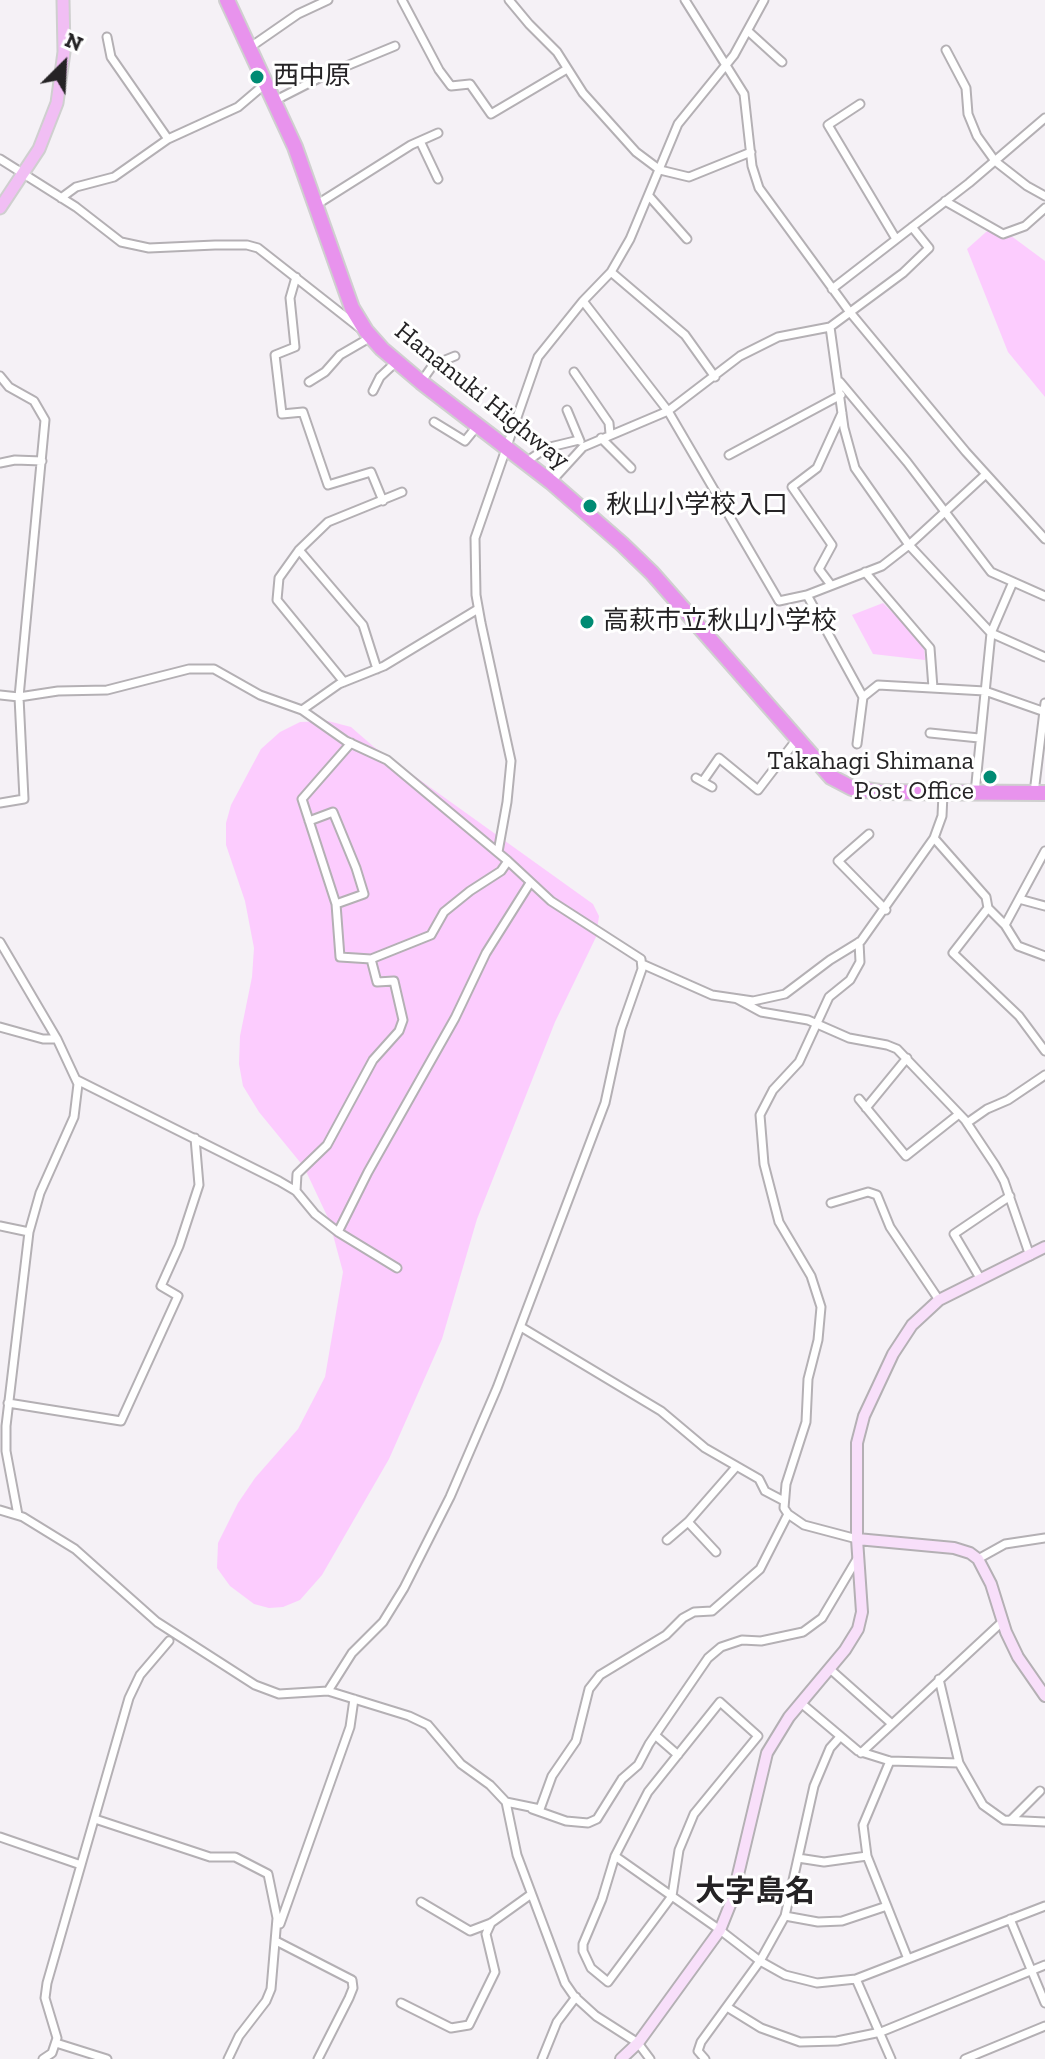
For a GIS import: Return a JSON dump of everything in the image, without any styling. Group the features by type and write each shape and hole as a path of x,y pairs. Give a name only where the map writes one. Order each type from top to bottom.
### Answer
{"highway":[{"name":"Hananuki Highway","path":"227,0 295,147 344,289 368,334 396,362 551,482 652,573 831,777 842,784 880,792 1040,793"}],"main road":[{"path":"0,208 23,176 50,125 61,86 63,0"}],"street":[{"path":"249,48 298,14 328,0"},
{"path":"402,0 439,70 451,86 470,84 491,114 567,69"},
{"path":"509,0 557,52 583,93 636,152 660,170 689,177 751,152"},
{"path":"685,0 744,94 752,166 759,188 849,311 1045,539"},
{"path":"498,852 511,761 478,609 475,538 538,357 611,272 630,239 678,124 726,66 764,0"},
{"path":"748,31 782,62"},
{"path":"107,37 111,57 168,139"},
{"path":"274,101 327,74 395,46"},
{"path":"946,50 966,88 968,114 977,136 995,161 1045,196"},
{"path":"61,198 76,187 114,177 168,139 238,107 265,84"},
{"path":"860,104 828,125 896,239"},
{"path":"832,289 1045,118"},
{"path":"315,206 438,133"},
{"path":"420,141 438,179"},
{"path":"0,159 61,198 115,240 131,246 247,245 266,254 368,334 309,382"},
{"path":"649,196 687,239"},
{"path":"945,201 1003,234 1025,226 1045,208"},
{"path":"526,462 546,448 601,438 668,411 740,356 778,337 830,327 903,273 929,248 912,227"},
{"path":"611,272 685,335 715,377"},
{"path":"296,277 290,298 295,347 275,355 282,414 303,412 328,485 371,472 383,501"},
{"path":"583,301 668,411 779,601 807,595 882,566 986,474"},
{"path":"830,327 842,411 855,468 909,545 991,633 1045,657"},
{"path":"421,382 433,365 455,356"},
{"path":"373,391 380,377 396,362"},
{"path":"574,372 609,423 610,434"},
{"path":"0,376 9,387 34,401 45,420 19,697 24,799 0,803"},
{"path":"839,381 907,462 991,572 1045,596"},
{"path":"729,455 841,395"},
{"path":"567,410 581,443"},
{"path":"831,585 819,569 832,545 792,487 817,468 842,411"},
{"path":"434,422 465,441 478,425"},
{"path":"601,438 631,468"},
{"path":"551,482 581,443"},
{"path":"0,463 42,461"},
{"path":"344,682 277,600 279,578 299,550 328,522 402,492"},
{"path":"299,550 363,625 377,669"},
{"path":"865,572 930,648 933,688"},
{"path":"975,793 991,633 1013,582"},
{"path":"807,595 863,697 857,744"},
{"path":"302,710 344,682 377,669 478,609"},
{"path":"0,695 19,697 58,691 107,690 189,669 208,668 260,695 302,710 351,743 398,769 498,852 530,883 559,906 636,953 642,964 696,989 737,999 764,1000 785,994 859,942 886,910 934,838 942,816 943,794"},
{"path":"863,697 878,685 985,691 1044,708 1040,793"},
{"path":"930,733 979,738"},
{"path":"712,787 700,780 719,758 758,790 797,739"},
{"path":"351,743 302,799 336,904 340,957 371,959 431,935 444,912 501,871 508,861"},
{"path":"309,821 333,812 356,868 364,894 336,904"},
{"path":"869,834 838,861 886,910"},
{"path":"934,838 986,897 988,908 1005,925 1018,946 1045,956"},
{"path":"1005,925 1044,856"},
{"path":"338,1232 368,1172 455,1018 486,953 530,883"},
{"path":"1019,899 1045,906"},
{"path":"988,908 953,953 1019,1016 1045,1051"},
{"path":"0,942 57,1039 77,1080 78,1094 74,1117 40,1193 29,1232 8,1403 6,1451 18,1515"},
{"path":"532,1809 540,1809 552,1776 576,1741 589,1689 600,1675 666,1635 683,1618 694,1612 712,1611 760,1569 788,1514 784,1501 786,1484 806,1422 808,1379 818,1340 821,1307 811,1276 779,1222 764,1164 760,1115 773,1090 799,1062 829,997 850,980 860,962 859,942"},
{"path":"296,1191 297,1174 327,1145 373,1060 399,1031 403,1020 394,981 377,982 371,959"},
{"path":"328,1691 352,1653 383,1622 404,1588 450,1497 521,1327 605,1103 621,1029 642,964"},
{"path":"737,999 761,1012 817,1023 849,1038 892,1046 907,1058 967,1123 999,1173 1030,1256"},
{"path":"0,1027 43,1039 57,1039"},
{"path":"1035,1038 1045,1030"},
{"path":"866,1108 907,1058"},
{"path":"967,1123 1045,1075"},
{"path":"77,1080 296,1191 315,1214 338,1232 397,1268"},
{"path":"859,1099 906,1156 959,1114"},
{"path":"8,1403 121,1421 178,1296 161,1286 179,1246 199,1185 195,1138"},
{"path":"831,1203 868,1192 877,1195 890,1227 939,1300"},
{"path":"980,1278 954,1234 1010,1196"},
{"path":"0,1226 29,1232"},
{"path":"621,2059 638,2043 720,1930 732,1900 767,1753 781,1728 850,1643 860,1621 855,1469 861,1425 902,1338 939,1300 1045,1247"},
{"path":"521,1327 661,1411 705,1448 759,1479 765,1491 784,1501"},
{"path":"667,1540 688,1522 736,1467"},
{"path":"0,1510 18,1515 75,1549 157,1622 255,1685 279,1694 328,1691 423,1722 461,1764 490,1785 506,1802 517,1855 530,1895 557,1965 576,1997 596,2016 638,2043 650,2059"},
{"path":"788,1514 814,1528 857,1539 954,1548 970,1553 978,1559 991,1584 1018,1657 1045,1696"},
{"path":"688,1522 716,1552"},
{"path":"978,1559 1005,1544 1045,1538"},
{"path":"506,1802 566,1821 588,1823 597,1819 622,1779 638,1765 708,1658 721,1647 742,1640 761,1641 803,1632 822,1618 859,1557"},
{"path":"861,1753 1003,1621"},
{"path":"43,2059 52,2053 56,2043 45,1998 47,1983 129,1698 140,1675 169,1641"},
{"path":"830,1669 892,1724"},
{"path":"939,1679 959,1763 983,1805 1004,1820 1045,1822"},
{"path":"276,1937 350,1727 354,1699"},
{"path":"720,1702 758,1736 694,1814 679,1850 672,1896 608,1982 591,1968 583,1944 602,1899 615,1856 648,1792 720,1702"},
{"path":"801,1703 839,1738 861,1753 890,1761 959,1763"},
{"path":"655,1735 678,1755"},
{"path":"705,2059 698,2051 699,2046 760,1961 785,1916 818,1774 830,1748 839,1738"},
{"path":"890,1761 863,1825 867,1856 908,1959"},
{"path":"1011,1820 1040,1791"},
{"path":"95,1819 210,1857 235,1857 268,1874 277,1918 271,1989 266,2001 239,2036 228,2059"},
{"path":"0,1837 81,1865"},
{"path":"615,1856 760,1961 800,1980 831,1983 856,1979 1045,1906"},
{"path":"798,1858 824,1862 867,1856"},
{"path":"421,1902 470,1931 491,1923 530,1895"},
{"path":"785,1916 818,1922 842,1921 887,1906"},
{"path":"1010,1919 1045,2003"},
{"path":"401,2003 451,2028 469,2025 495,1972 486,1934 491,1923"},
{"path":"276,1937 352,1980 349,1998 318,2059"},
{"path":"727,2007 761,2028 800,2042 837,2041 881,2032 1045,1965"},
{"path":"856,1979 891,2059"},
{"path":"542,2059 557,2022 576,1997"},
{"path":"965,2059 1045,2026"},
{"path":"56,2043 107,2059"}],"shaded area":[{"path":"995,224 1045,261 1045,397 1008,352 967,249"},
{"path":"883,603 924,644 925,660 873,654 852,615"},
{"path":"328,721 351,727 374,747 593,904 599,916 596,937 555,1022 477,1219 442,1339 389,1459 322,1575 300,1600 283,1607 269,1608 254,1604 230,1586 217,1568 218,1543 238,1503 255,1478 298,1429 325,1377 343,1272 329,1220 304,1167 259,1112 243,1086 239,1064 240,1036 252,977 254,948 245,901 226,845 226,823 231,805 261,749 280,732 300,722"}],"place":[{"name":"西中原","path":"257,77"},
{"name":"秋山小学校入口","path":"590,506"},
{"name":"高萩市立秋山小学校","path":"587,622"},
{"name":"Takahagi Shimana Post Office","path":"990,777"}],"district":[{"name":"大字島名","path":"755,1892"}]}
